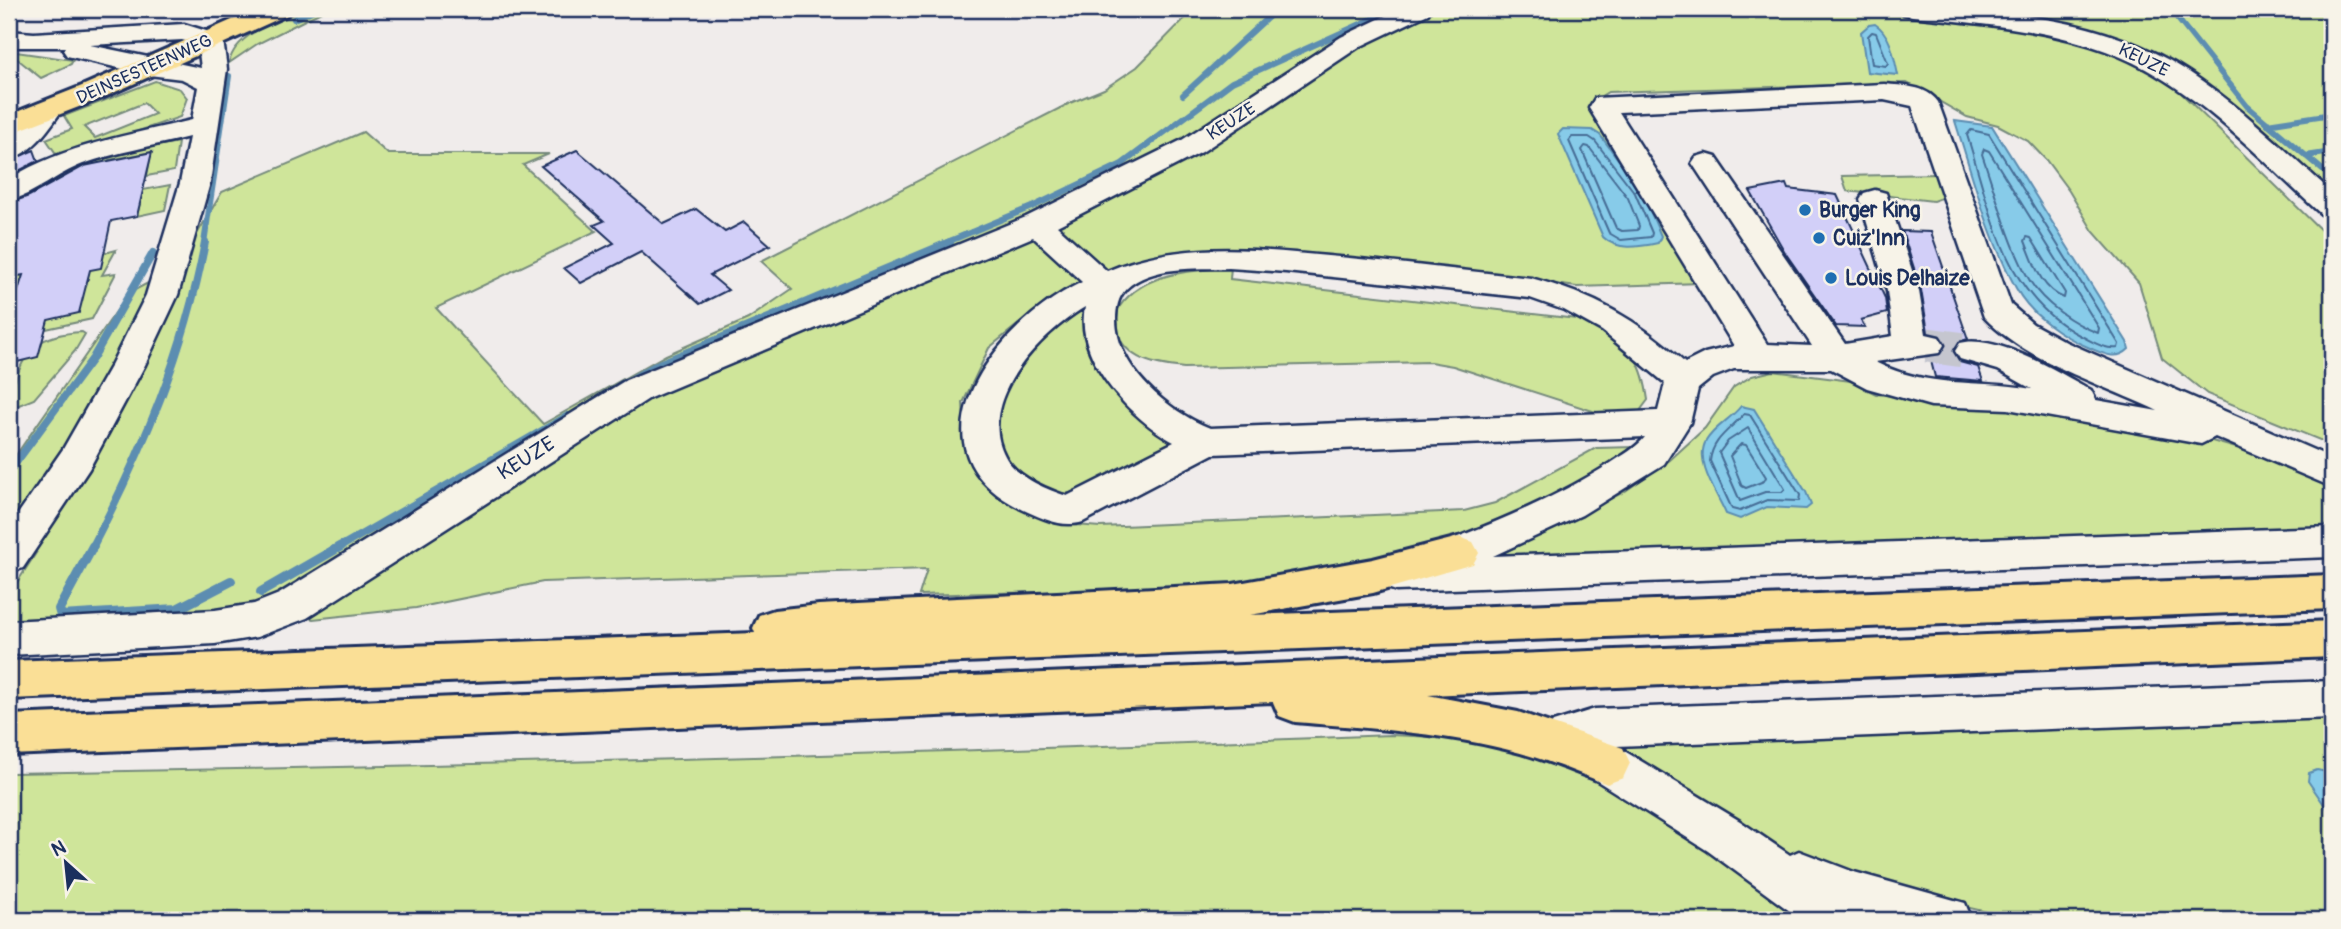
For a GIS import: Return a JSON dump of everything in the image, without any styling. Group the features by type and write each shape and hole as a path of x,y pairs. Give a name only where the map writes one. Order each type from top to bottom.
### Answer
{"highway":[{"name":"DEINSESTEENWEG","path":"9,105 236,9"},
{"name":"DEINSESTEENWEG","path":"9,125 149,67 278,9"},
{"path":"446,664 819,623 1233,601 1373,576 1459,553"},
{"path":"9,680 2332,592"},
{"path":"9,735 2332,639"},
{"path":"1200,686 1292,702 1401,711 1476,723 1560,745 1606,763"}],"street":[{"name":"KEUZE","path":"9,638 215,627 257,620 293,606 638,389 1037,224 1192,146 1350,42 1419,9"},
{"name":"KEUZE","path":"1912,9 2058,29 2093,38 2152,61 2200,93 2332,208"},
{"path":"9,557 76,458 128,365 162,295 195,183 214,69 210,40 184,32 21,40"},
{"path":"21,40 149,67 188,72 211,83"},
{"path":"1757,355 1603,108 1605,104 1884,92 1915,96 1924,102 1996,309 2006,323 2024,334 2257,442 2332,472"},
{"path":"9,150 24,140 48,110"},
{"path":"9,192 41,172 73,158 205,125"},
{"path":"1706,163 1837,358 1879,379 1931,394 2008,397 2257,442"},
{"path":"1459,553 1536,522 1603,488 1656,450 1672,424 1678,389 1684,380 1703,368 1728,359 1757,355 1837,358 1917,332 1875,199"},
{"path":"1037,224 1114,279"},
{"path":"1672,424 1207,441 1070,512 1043,503 1002,476 988,459 979,434 983,407 1003,362 1022,340 1061,307 1114,279 1158,265 1203,259 1253,259 1531,288 1560,295 1591,307 1626,329 1684,380"},
{"path":"1114,279 1098,307 1098,324 1105,348 1138,398 1176,427 1207,441"},
{"path":"2024,334 1968,339 2104,413"},
{"path":"1373,576 2332,542"},
{"path":"1560,745 1568,736 1595,728 2332,699"},
{"path":"1606,763 1749,853 1842,920"},
{"path":"1749,853 1854,895 1948,920"}],"green space":[{"path":"306,9 327,9 257,44 229,63 233,52 249,35"},
{"path":"1194,9 2332,9 2332,198 2204,88 2179,91 2332,241 2332,445 2207,394 2162,358 2139,283 2093,231 2046,160 2028,141 1998,125 1967,117 1907,83 1608,92 1593,101 1595,107 1701,283 1577,287 1398,263 1112,270 1047,301 989,348 963,403 965,433 978,474 993,492 1035,516 1064,524 1100,527 1464,511 1495,503 1596,448 1633,447 1588,479 1485,529 1417,551 1347,567 1277,578 1205,585 919,595 927,569 543,582 416,608 313,619 257,605 144,623 9,628 9,595 36,553 9,553 9,465 129,293 148,283 176,277 181,261 222,192 363,132 388,154 549,154 523,165 596,231 436,308 543,424 666,355 748,319 792,289 761,261 1070,103 1104,89 1137,67"},
{"path":"9,51 73,60 71,64 41,78 15,57 9,59"},
{"path":"155,81 180,89 187,98 180,117 59,158 46,139 72,129 64,116","holes":["144,103 155,114 95,138 84,127"]},
{"path":"178,142 174,171 147,176 151,152 109,160 105,173 65,181 68,170 93,165 95,158"},
{"path":"1938,174 1944,197 1933,201 1847,191 1842,176"},
{"path":"170,185 165,210 137,216 143,190"},
{"path":"116,250 102,275 116,273 92,319 9,337 9,278"},
{"path":"1231,267 1230,279 1594,321 1632,354 1642,372 1648,400 1639,412 1599,413 1453,366 1430,362 1184,368 1138,357 1122,343 1112,320 1121,304 1133,292 1162,277"},
{"path":"1090,304 1088,329 1091,351 1099,370 1126,403 1182,442 1117,478 1091,489 1057,493 1036,487 1018,476 1005,461 997,443 994,422 997,400 1011,372 1038,341 1057,323"},
{"path":"82,332 85,334 75,351 34,399 9,409 9,387 14,386 29,352 36,345 55,336"},
{"path":"1773,371 1851,381 1876,394 2184,433 2264,456 2332,484 2332,531 1497,556 1624,492 1670,460 1705,428 1734,387 1752,376"},
{"path":"2332,710 2332,920 2022,920 1874,886 1814,867 1596,747 1757,733"},
{"path":"1390,735 1508,740 1595,772 1818,920 9,920 9,773 700,758"}],"water":[{"path":"1875,24 1888,40 1898,75 1867,72 1861,32 1869,25"},
{"path":"1955,121 1992,126 2127,342 2129,349 2124,353 2115,356 2105,354 2069,338 2038,316 2022,298 1989,228"},
{"path":"1563,129 1592,130 1600,135 1641,190 1661,236 1658,243 1636,247 1622,246 1603,237 1558,134"},
{"path":"1741,406 1754,409 1806,492 1811,505 1806,509 1767,507 1740,519 1726,514 1705,468 1703,449 1709,436"},
{"path":"2317,770 2332,773 2332,816 2308,781 2309,773"}],"building":[{"path":"34,150 38,161 9,176 9,161"},
{"path":"577,150 664,224 696,209 725,232 744,222 770,245 710,275 728,290 700,304 641,252 581,283 564,268 614,243 594,225 604,221 541,166"},
{"path":"152,152 137,216 111,221 101,268 90,270 79,313 48,320 38,357 9,364 9,319 23,275 9,278 9,203 29,196 84,166"},
{"path":"1786,184 1788,189 1837,195 1885,298 1887,313 1861,320 1865,327 1836,326 1786,254 1750,191"},
{"path":"1902,231 1931,232 1968,339 1958,342 1953,352 1959,362 1978,367 1983,381 1935,377 1930,357 1941,354 1946,344 1940,334 1928,332 1921,290"}],"waterway":[{"path":"185,12 193,9"},
{"path":"294,19 316,9"},
{"path":"1183,95 1277,9"},
{"path":"945,243 1034,206 1122,164 1232,82 1394,9"},
{"path":"2170,9 2247,106 2268,124"},
{"path":"204,243 229,76"},
{"path":"2268,124 2332,114"},
{"path":"2268,124 2306,156"},
{"path":"2306,156 2332,152"},
{"path":"2306,156 2332,178"},
{"path":"93,547 145,437 160,399 186,322 205,242"},
{"path":"634,378 659,364 950,242"},
{"path":"9,472 93,358 153,253"},
{"path":"338,548 568,416"},
{"path":"261,592 341,546"},
{"path":"93,547 59,609 61,616 177,609 231,581"}],"tunnel":[{"path":"1927,345 1972,351"}],"place":[{"name":"Burger King","path":"1805,210"},
{"name":"Cuiz'Inn","path":"1819,238"},
{"name":"Louis Delhaize","path":"1831,278"}]}
